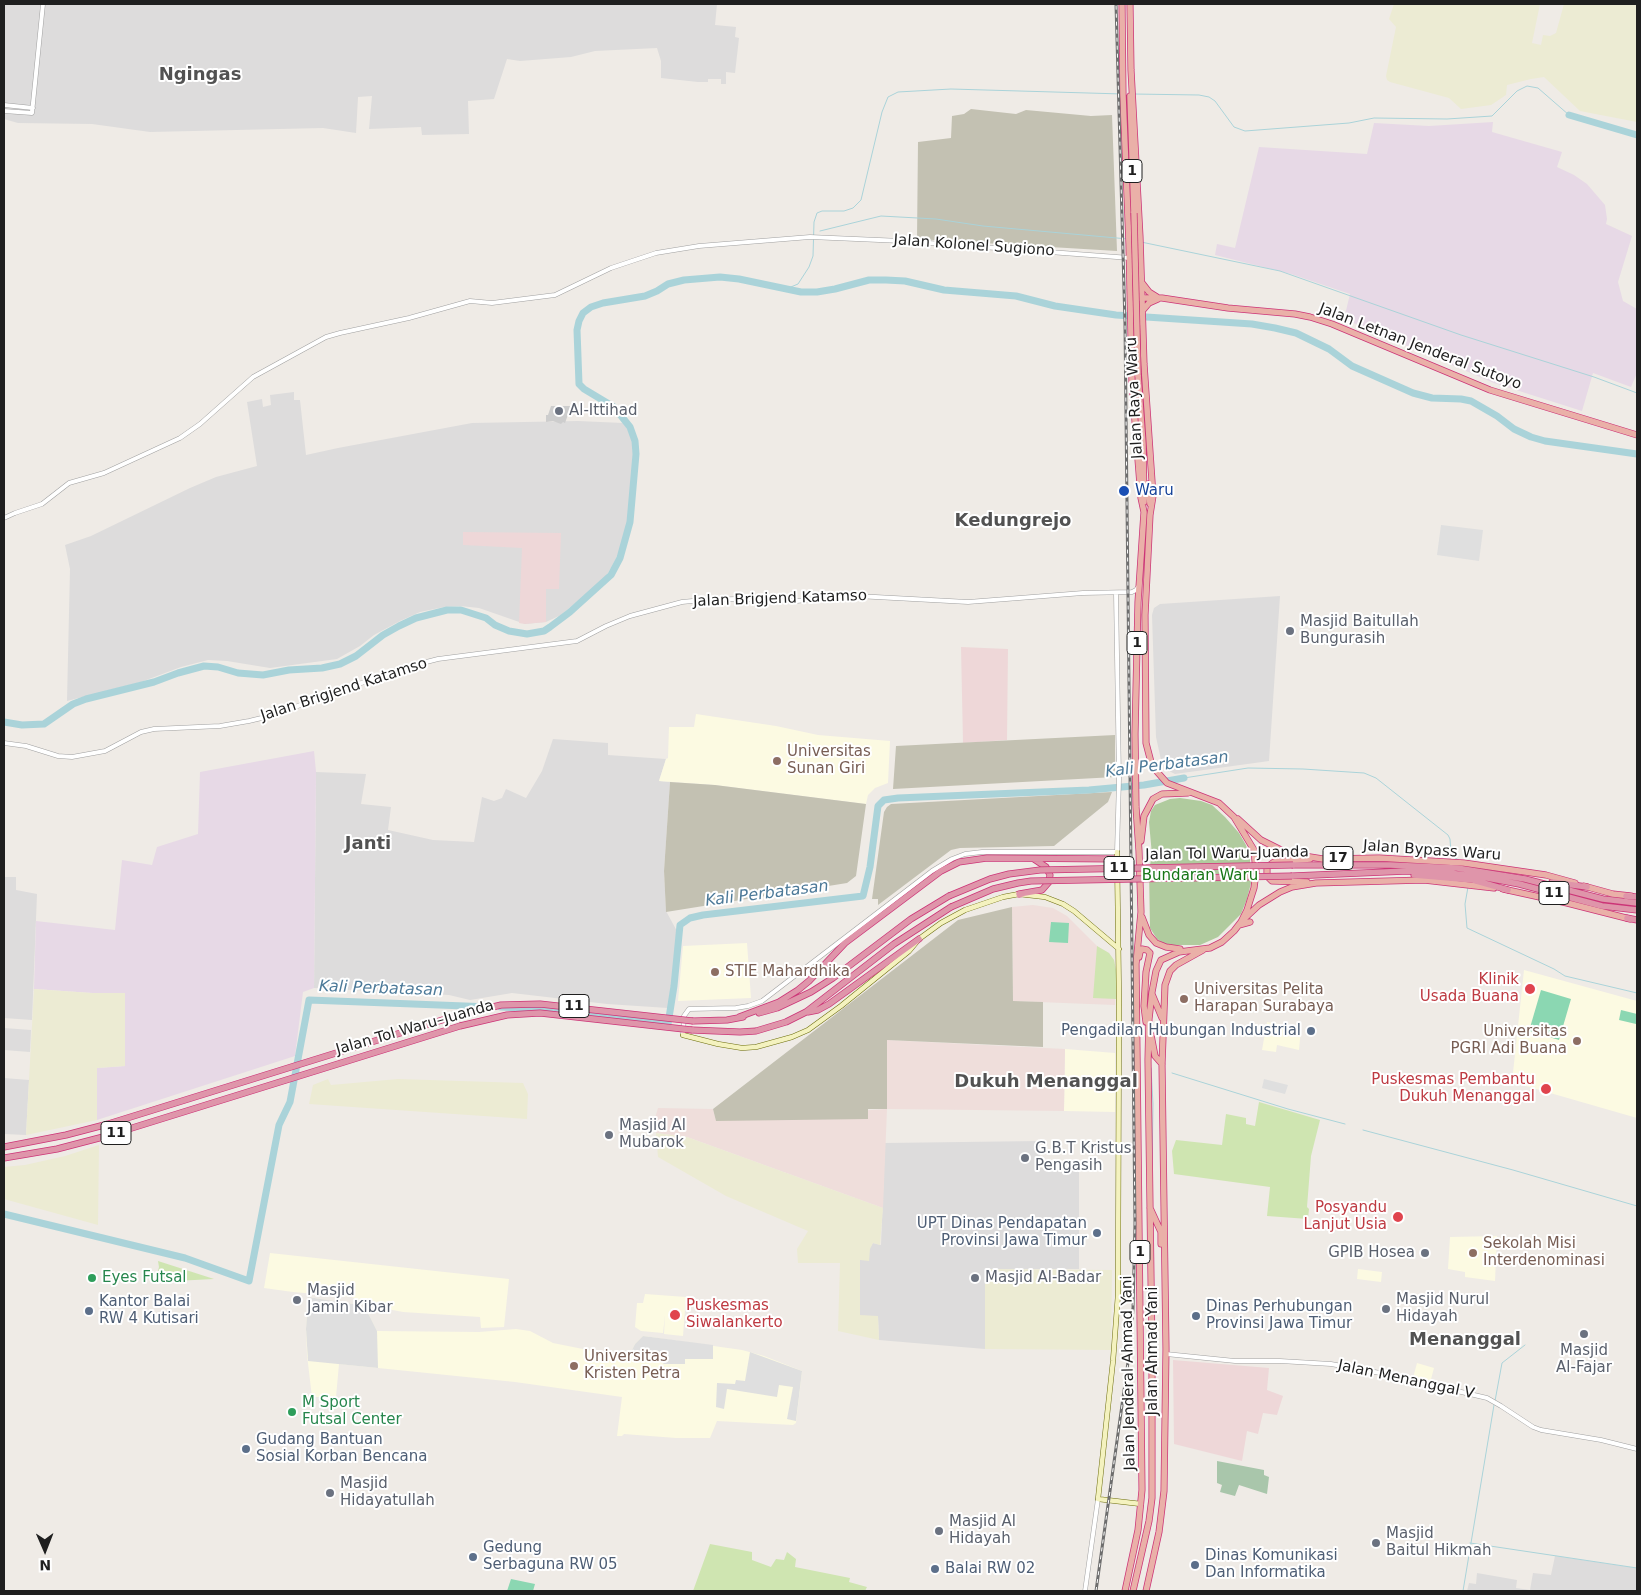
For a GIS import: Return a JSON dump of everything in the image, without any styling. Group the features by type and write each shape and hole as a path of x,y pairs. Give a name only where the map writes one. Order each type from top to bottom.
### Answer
{"highway":[{"path":"1122,4 1123,70 1128,92"},
{"name":"1","path":"1130,4 1131,70 1128,92 1134,214 1138,374 1143,444 1144,512"},
{"name":"Jalan Raya Waru","path":"1128,92 1130,308 1133,393 1141,498 1144,512 1138,602 1135,793 1141,912"},
{"name":"Jalan Raya Waru","path":"1128,92 1140,237 1153,496 1150,515 1145,623 1146,743 1154,770 1167,783 1219,803 1234,817 1254,850 1256,864 1254,888 1240,924 1222,942 1195,951"},
{"path":"1142,281 1150,292 1162,298"},
{"name":"Jalan Letnan Jenderal Sutoyo","path":"1130,297 1162,298 1228,308 1295,314 1322,320 1490,390 1637,435"},
{"path":"1130,308 1138,303 1143,309 1149,303 1162,298"},
{"name":"1","path":"1143,444 1150,515"},
{"path":"1139,851 1144,816 1153,799 1169,793 1200,796"},
{"name":"Jalan Bypass Waru","path":"1234,817 1261,840 1290,853 1323,859 1379,858 1456,865 1464,863 1546,875 1613,894 1637,896"},
{"path":"739,1018 778,1002 798,990 845,943 947,867 969,860 1117,856"},
{"path":"1019,894 1042,890 1049,882 1050,875 1046,867 1040,862 1029,858"},
{"path":"1316,883 1272,881 1267,876 1267,867 1274,862 1323,859"},
{"name":"Jalan Tol Waru–Juanda","path":"4,1147 66,1135 108,1124 455,1016 501,1005 540,1004 693,1020 727,1020 777,1008 811,992 833,978 911,919 949,896 990,879 1040,870 1456,865 1470,877 1519,884 1602,906 1637,910"},
{"name":"Jalan Tol Waru–Juanda","path":"4,1158 80,1143 460,1026 507,1015 540,1013 692,1030 723,1032 756,1031 786,1022 806,1012 894,944 951,907 993,889 1031,882 1387,872 1461,879 1470,877 1525,879 1603,899 1637,903"},
{"path":"1470,877 1508,890 1637,920"},
{"name":"Jalan Bypass Waru","path":"1240,924 1250,913 1269,898 1292,887 1316,883 1461,879 1470,877"},
{"path":"1525,879 1587,887"},
{"name":"1","path":"1141,912 1149,935 1156,943 1173,949 1195,951"},
{"name":"Jalan Jenderal Ahmad Yani","path":"1125,1591 1138,1530 1141,1504 1136,964 1141,912"},
{"path":"1240,924 1250,922"},
{"path":"806,1012 818,1010 828,1004 918,939"},
{"path":"1137,984 1140,952 1145,949 1149,951 1150,956 1146,972 1144,1006 1148,1030"},
{"name":"Jalan Ahmad Yani","path":"1146,1591 1159,1532 1163,1502 1166,1354 1162,1064 1165,985 1170,972 1176,965 1205,949"},
{"name":"Jalan Jenderal Ahmad Yani","path":"1134,1591 1152,1498 1149,1019 1156,971 1162,960 1172,954 1195,951"},
{"path":"1152,992 1163,1019"},
{"path":"1149,1019 1155,1056 1162,1064"},
{"path":"1149,1206 1161,1232 1162,1274 1165,1279"}],"main road":[{"path":"1117,856 1119,949 1118,1295 1113,1368 1098,1498 1141,1504"},
{"path":"684,1035 742,1048 756,1047 792,1038 808,1030 841,1006 909,951 918,939 941,923 965,910 998,898 1019,894 1045,897 1063,904 1119,949"}],"street":[{"path":"32,110 43,4"},
{"path":"4,104 32,110"},
{"path":"4,111 32,110"},
{"name":"Jalan Kolonel Sugiono","path":"4,518 42,504 69,484 104,473 180,438 200,424 252,377 311,344 334,335 408,318 470,300 492,304 555,295 611,268 646,256 676,249 818,237 902,241 1130,258"},
{"path":"1138,602 1132,592 1139,585"},
{"name":"Jalan Brigjend Katamso","path":"4,743 72,757 106,750 148,730 220,726 249,721 270,716 403,668 438,660 577,641 630,616 682,602 736,599 797,601 857,596 968,602 1083,593 1132,592"},
{"path":"684,1035 684,1016 689,1009 736,1008 762,1001 932,871 952,859 965,854 982,852 1117,856 1119,779 1116,593"},
{"name":"Jalan Menanggal V","path":"1166,1354 1235,1361 1320,1364 1380,1373 1481,1396 1494,1401 1532,1427 1541,1430 1601,1440 1637,1449"},
{"path":"1085,1591 1098,1498"}],"shaded area":[{"path":"4,4 717,4 715,25 736,27 735,37 739,38 735,73 726,72 726,84 721,84 721,79 708,79 708,82 698,82 661,78 661,61 657,48 595,51 571,57 520,61 507,59 494,99 468,101 469,134 422,135 421,127 369,129 372,96 358,97 356,133 323,128 150,132 92,124 18,123 4,119"},
{"path":"971,109 1016,114 1026,110 1091,116 1112,115 1117,251 917,239 918,142 951,138 952,116 964,114"},
{"path":"1493,122 1492,132 1562,152 1557,167 1587,184 1605,205 1606,224 1632,236 1618,282 1623,301 1637,309 1637,373 1631,387 1593,373 1582,411 1494,383 1344,319 1350,294 1291,274 1215,255 1217,244 1235,248 1259,147 1367,154 1374,123 1429,126"},
{"path":"294,392 294,400 300,400 306,455 472,423 578,421 623,423 632,435 633,453 627,536 604,579 561,615 546,622 525,624 479,608 444,607 420,612 400,621 337,659 270,668 208,660 181,667 141,682 67,701 70,569 65,545 91,536 216,477 257,466 247,402 262,399 263,407 271,405 270,395"},
{"name":"Al-Ittihad","path":"551,406 571,406 565,423 546,422 546,415 548,415"},
{"path":"1441,525 1483,530 1479,561 1437,555"},
{"path":"463,532 561,533 559,589 546,589 546,622 519,623 522,548 463,545"},
{"path":"1280,596 1269,761 1175,774 1169,771 1161,760 1156,737 1152,615 1154,608 1160,604"},
{"path":"961,647 1008,649 1007,740 963,743"},
{"name":"Universitas Sunan Giri","path":"696,714 776,726 818,735 890,741 888,783 875,788 868,795 866,804 715,785 659,781 668,758 669,727 694,727"},
{"path":"1115,735 1115,777 893,789 896,746"},
{"path":"553,739 608,743 608,755 666,759 659,781 670,782 664,871 666,911 678,933 668,1008 607,1004 512,993 470,1000 449,995 314,988 316,772 366,774 361,804 391,807 388,830 433,840 474,842 482,797 494,801 502,798 506,789 526,798 542,771"},
{"path":"314,751 316,772 314,988 303,992 295,1056 97,1120 97,1068 125,1066 125,993 34,989 36,921 115,930 122,860 152,865 157,847 198,834 200,772"},
{"path":"670,782 715,785 866,804 856,876 847,883 666,912 664,871"},
{"path":"1112,792 1108,802 1054,846 960,848 951,850 878,905 878,899 872,899 884,812 891,804"},
{"path":"4,877 16,877 16,890 37,894 32,1020 4,1018"},
{"path":"1033,905 1053,908 1067,916 1097,946 1109,953 1114,960 1116,970 1115,1005 1013,1001 1012,907"},
{"path":"1012,907 1013,1001 1043,1002 1043,1047 887,1040 887,1109 868,1109 868,1119 716,1121 713,1109 958,920"},
{"name":"STIE Mahardhika","path":"747,943 751,998 678,1001 683,946"},
{"name":"Universitas PGRI Adi Buana","path":"1524,970 1637,1001 1637,1118 1512,1082"},
{"path":"1267,1022 1301,1028 1299,1050 1277,1045 1276,1052 1262,1050"},
{"path":"4,1028 31,1030 30,1052 4,1050"},
{"path":"887,1040 1065,1049 1064,1111 887,1109 883,1208 687,1137 656,1133 654,1121 658,1108 713,1109 716,1121 886,1109"},
{"path":"1065,1049 1115,1053 1115,1112 1064,1111"},
{"path":"4,1078 29,1080 26,1135 4,1134"},
{"path":"1264,1079 1288,1085 1285,1094 1262,1088"},
{"path":"1040,1141 1040,1168 1079,1170 1079,1269 985,1269 985,1349 879,1340 878,1317 860,1316 860,1259 873,1243 881,1245 885,1143"},
{"name":"Sekolah Misi Interdenominasi","path":"1497,1236 1495,1281 1465,1277 1465,1272 1448,1269 1450,1237"},
{"path":"270,1253 509,1279 504,1327 481,1328 480,1317 403,1312 372,1306 351,1297 264,1288"},
{"path":"1358,1269 1382,1272 1381,1282 1357,1279"},
{"path":"645,1294 686,1297 683,1336 664,1334 665,1315 663,1333 641,1331 635,1327 637,1303 643,1303"},
{"name":"Universitas Kristen Petra","path":"308,1297 360,1305 369,1315 377,1331 479,1332 516,1329 530,1331 553,1343 628,1358 635,1344 643,1336 742,1350 764,1356 802,1371 796,1423 793,1425 717,1421 710,1438 676,1438 624,1434 617,1436 622,1397 515,1382 339,1364 336,1397 312,1397 307,1355"},
{"path":"308,1297 360,1305 369,1315 377,1331 378,1368 308,1361 306,1329"},
{"path":"643,1336 713,1345 713,1359 685,1359 685,1364 664,1364 658,1359 656,1354 630,1354 635,1344"},
{"path":"750,1352 802,1371 796,1421 787,1419 793,1387 779,1385 777,1397 727,1389 724,1409 716,1407 717,1383 735,1384 736,1380 745,1381"},
{"path":"1173,1360 1269,1368 1267,1390 1283,1396 1277,1415 1263,1413 1258,1434 1247,1431 1242,1461 1174,1444"},
{"path":"1417,1363 1434,1368 1430,1383 1413,1378"},
{"path":"1555,1556 1637,1568 1637,1591 1467,1591 1469,1583 1476,1584 1477,1573 1517,1580 1516,1588 1530,1590 1533,1573 1551,1575"}],"green space":[{"path":"1394,4 1540,4 1532,43 1541,45 1543,35 1550,36 1556,33 1564,4 1637,4 1637,122 1580,111 1544,77 1507,85 1506,95 1491,105 1461,109 1449,98 1390,82 1386,76 1396,27 1389,19"},
{"name":"Bundaran Waru","path":"1180,798 1201,801 1212,805 1239,833 1246,845 1250,859 1251,883 1241,914 1218,937 1200,945 1171,945 1163,943 1157,939 1150,928 1149,870 1152,855 1149,822 1151,811 1155,805 1170,799"},
{"path":"1051,922 1069,923 1068,943 1049,942"},
{"path":"1097,946 1109,953 1114,960 1116,999 1093,998"},
{"path":"34,989 125,993 125,1066 97,1068 97,1120 26,1135"},
{"path":"1541,990 1571,999 1559,1040 1529,1031"},
{"path":"1621,1010 1637,1014 1636,1024 1619,1020"},
{"path":"328,1079 331,1085 398,1079 523,1083 528,1094 527,1119 309,1104 313,1085"},
{"path":"1259,1102 1320,1120 1311,1156 1307,1207 1309,1209 1308,1219 1267,1216 1270,1187 1174,1174 1172,1151 1176,1140 1222,1145 1226,1114 1246,1118 1246,1124 1255,1126"},
{"path":"656,1133 687,1137 883,1208 880,1245 873,1243 870,1249 869,1261 860,1260 860,1315 878,1316 879,1340 838,1331 840,1263 798,1263 797,1249 808,1231 726,1196 658,1157"},
{"path":"99,1145 98,1225 4,1199 4,1167 25,1165 65,1156"},
{"path":"158,1261 214,1279 155,1282 159,1267"},
{"path":"985,1269 1112,1270 1111,1350 985,1349"},
{"path":"1217,1461 1264,1470 1264,1475 1269,1477 1267,1494 1239,1485 1235,1496 1220,1492 1222,1485 1217,1483"},
{"path":"710,1544 752,1552 752,1560 771,1567 776,1559 784,1560 787,1552 796,1559 795,1567 850,1578 849,1582 867,1587 865,1591 693,1591"},
{"path":"511,1579 535,1584 533,1591 507,1591"}],"waterway":[{"path":"1133,94 1199,95 1209,97 1215,101 1234,127 1245,131 1349,123 1374,118 1447,119 1492,116 1517,91 1527,86 1538,88 1569,115"},
{"path":"786,289 798,284 809,267 813,256 814,222 817,213 822,211 844,211 853,208 861,200 882,112 888,97 898,92 951,89 1122,94"},
{"path":"1569,115 1637,135"},
{"path":"820,231 881,216 936,219 983,226 1128,239"},
{"path":"1141,242 1280,271 1461,335 1594,377 1637,393"},
{"path":"4,722 22,725 44,724 73,704 86,699 154,682 204,666 218,667 238,673 263,675 340,664 356,656 383,635 399,626 416,618 447,610 461,610 486,618 495,625 509,631 527,634 544,631 570,612 611,575 620,558 630,522 636,454 635,441 630,427 614,407 579,384 577,330 579,321 583,313 591,307 603,303 645,296 668,284 684,280 720,277 801,292 835,289 869,280 905,281 944,290 1016,296 1055,306 1116,315 1252,324 1275,328 1296,333 1329,349 1352,366 1413,393 1432,398 1471,401 1497,416 1514,429 1531,437 1545,441 1637,454"},
{"name":"Kali Perbatasan","path":"1184,778 1248,768 1364,773 1376,778 1448,835 1451,854 1459,860"},
{"name":"Kali Perbatasan","path":"501,1007 588,1012 668,1024 680,925 690,918 703,915 863,896 870,867 878,806 884,800 1089,790 1144,785 1184,778"},
{"name":"Kali Perbatasan","path":"1468,887 1465,904 1467,928 1565,976 1637,993"},
{"name":"Kali Perbatasan","path":"4,1214 185,1258 249,1281 279,1125 290,1102 309,1000 491,1007"},
{"path":"1151,1068 1153,1104 1152,1168"},
{"path":"1172,1073 1288,1109 1345,1124"},
{"path":"1363,1130 1513,1170 1637,1206"},
{"path":"1495,1401 1502,1363 1525,1345"},
{"path":"1463,1591 1494,1405"},
{"path":"1470,1543 1637,1568"}],"railway":[{"path":"1096,1591 1129,1355 1133,1309 1135,1223 1125,324 1116,4"}],"place":[{"name":"Al-Ittihad","path":"559,411"},
{"name":"Waru","path":"1124,491"},
{"name":"Masjid Baitullah Bungurasih","path":"1290,631"},
{"name":"Universitas Sunan Giri","path":"777,761"},
{"name":"STIE Mahardhika","path":"715,972"},
{"name":"Klinik Usada Buana","path":"1530,989"},
{"name":"Universitas Pelita Harapan Surabaya","path":"1184,999"},
{"name":"Pengadilan Hubungan Industrial","path":"1311,1031"},
{"name":"Universitas PGRI Adi Buana","path":"1577,1041"},
{"name":"Puskesmas Pembantu Dukuh Menanggal","path":"1546,1089"},
{"name":"Masjid Al Mubarok","path":"609,1135"},
{"name":"G.B.T Kristus Pengasih","path":"1025,1158"},
{"name":"Posyandu Lanjut Usia","path":"1398,1217"},
{"name":"UPT Dinas Pendapatan Provinsi Jawa Timur","path":"1097,1233"},
{"name":"GPIB Hosea","path":"1425,1253"},
{"name":"Sekolah Misi Interdenominasi","path":"1473,1253"},
{"name":"Eyes Futsal","path":"92,1278"},
{"name":"Masjid Al-Badar","path":"975,1278"},
{"name":"Masjid Jamin Kibar","path":"297,1300"},
{"name":"Masjid Nurul Hidayah","path":"1386,1309"},
{"name":"Kantor Balai RW 4 Kutisari","path":"89,1311"},
{"name":"Puskesmas Siwalankerto","path":"675,1315"},
{"name":"Dinas Perhubungan Provinsi Jawa Timur","path":"1196,1316"},
{"name":"Masjid Al-Fajar","path":"1584,1334"},
{"name":"Universitas Kristen Petra","path":"574,1366"},
{"name":"M Sport Futsal Center","path":"292,1412"},
{"name":"Gudang Bantuan Sosial Korban Bencana","path":"246,1449"},
{"name":"Masjid Hidayatullah","path":"330,1493"},
{"name":"Masjid Al Hidayah","path":"939,1531"},
{"name":"Masjid Baitul Hikmah","path":"1376,1543"},
{"name":"Gedung Serbaguna RW 05","path":"473,1557"},
{"name":"Dinas Komunikasi Dan Informatika","path":"1195,1565"},
{"name":"Balai RW 02","path":"935,1569"}],"district":[{"name":"Ngingas","path":"200,75"},
{"name":"Kedungrejo","path":"1013,521"},
{"name":"Janti","path":"368,844"},
{"name":"Dukuh Menanggal","path":"1046,1082"},
{"name":"Menanggal","path":"1465,1340"}]}
